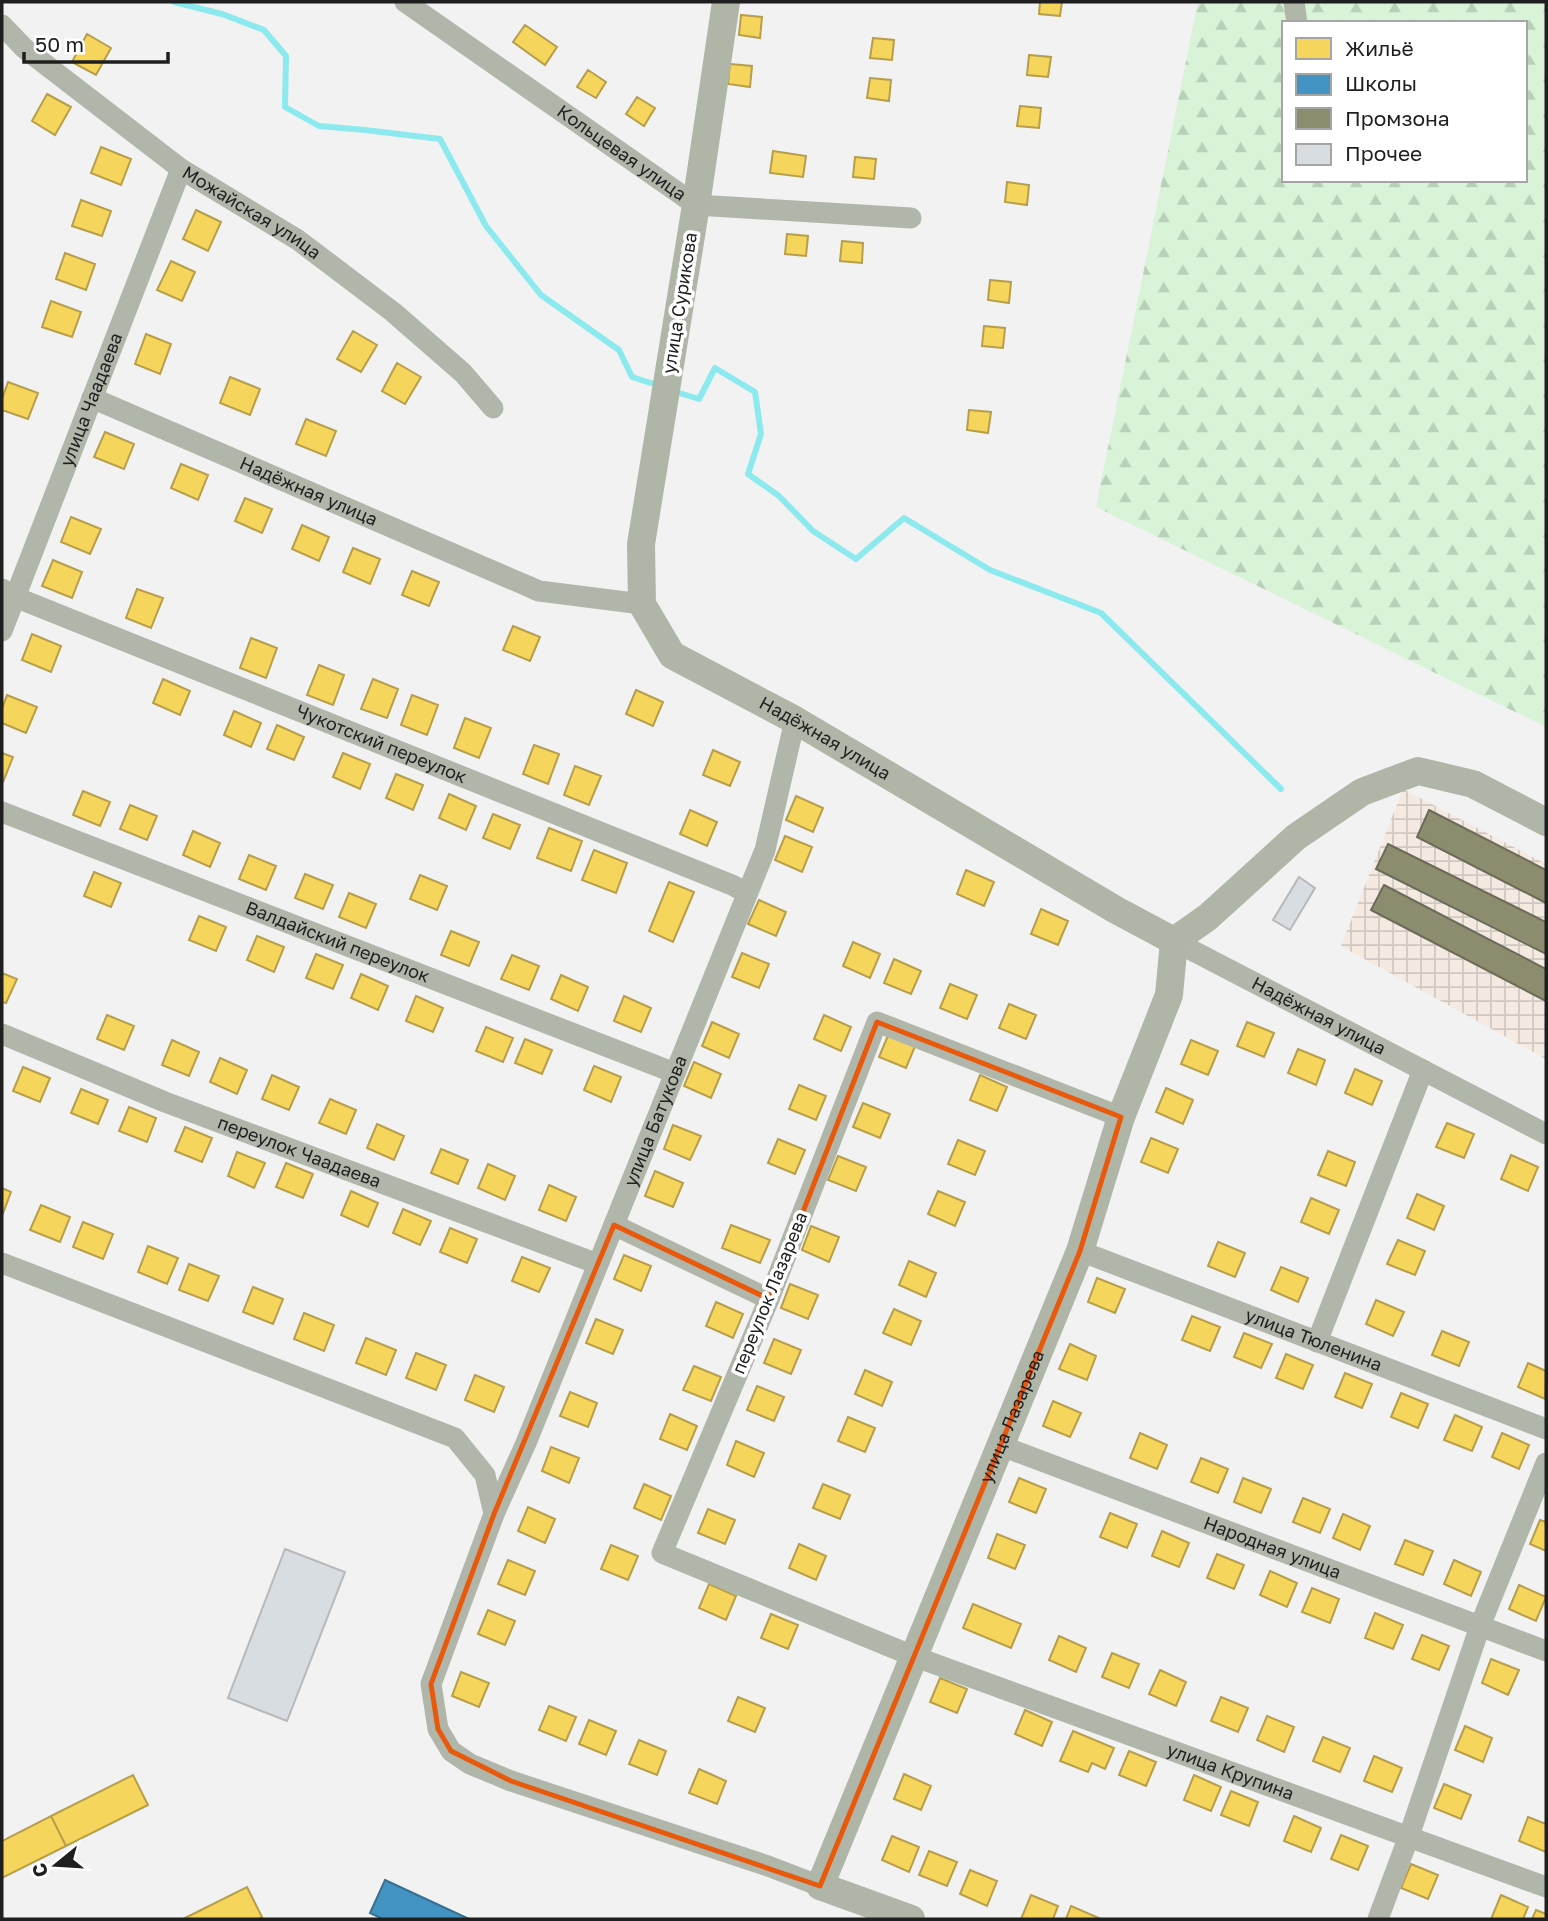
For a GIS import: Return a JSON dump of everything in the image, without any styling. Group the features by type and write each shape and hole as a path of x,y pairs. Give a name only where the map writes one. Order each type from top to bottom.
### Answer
{"main road":[{"name":"улица Сурикова","path":"642,604 641,544 726,2"},
{"name":"Надёжная улица","path":"642,604 672,655 795,720 1116,909 1174,940"},
{"path":"1174,940 1208,917 1296,837 1362,792 1418,771 1473,784 1546,822"},
{"name":"улица Лазарева","path":"820,1886 1080,1251 1121,1117 1170,995 1174,940"},
{"path":"820,1886 911,1919"}],"street":[{"name":"Кольцевая улица","path":"405,2 438,11 696,205 911,218"},
{"path":"1294,2 1297,21"},
{"name":"Можайская улица","path":"2,25 24,48 181,169 298,240 393,312 463,373 493,408"},
{"name":"улица Чаадаева","path":"2,631 8,593 92,398 181,169"},
{"name":"Надёжная улица","path":"92,398 539,591 642,604"},
{"name":"Чукотский переулок","path":"8,593 747,893"},
{"name":"улица Батукова","path":"795,720 765,850 526,1443 494,1514 431,1684 438,1729 451,1751 470,1763 511,1781 768,1866 820,1886"},
{"name":"Валдайский переулок","path":"2,812 675,1073"},
{"name":"Надёжная улица","path":"1174,940 1546,1135"},
{"name":"переулок Лазарева","path":"914,1656 662,1553 769,1299 877,1022 1121,1117"},
{"name":"переулок Чаадаева","path":"2,1034 165,1102 598,1264"},
{"path":"1317,1342 1423,1070"},
{"path":"614,1225 769,1299"},
{"name":"улица Тюленина","path":"1080,1251 1546,1429"},
{"path":"2,1263 455,1438 485,1475 494,1514"},
{"name":"Народная улица","path":"999,1445 1546,1651"},
{"path":"1378,1919 1480,1626 1546,1463"},
{"name":"улица Крупина","path":"914,1656 1546,1886"}],"highlighted area":[{"path":"877,1022 1121,1117 1080,1251 820,1886 511,1781 451,1751 438,1729 431,1684 494,1514 614,1225 769,1299"}],"shaded area":[{"path":"1403,789 1546,864 1546,1059 1341,946"}],"green space":[{"path":"1198,2 1546,2 1546,727 1096,507"}],"building: Жильё":[{"path":"1040,2 1062,2 1060,16 1039,14"},
{"path":"741,15 762,17 760,38 739,35"},
{"path":"525,25 557,47 545,65 513,42"},
{"path":"87,34 111,48 96,75 72,62"},
{"path":"873,38 894,40 892,60 870,58"},
{"path":"1029,55 1051,57 1048,77 1027,75"},
{"path":"730,64 752,66 750,87 728,84"},
{"path":"588,70 606,82 596,98 577,87"},
{"path":"870,78 891,80 889,101 867,98"},
{"path":"47,94 71,107 55,135 32,121"},
{"path":"637,97 655,108 644,126 626,114"},
{"path":"1020,106 1041,108 1039,128 1017,126"},
{"path":"101,147 131,159 121,185 91,173"},
{"path":"773,151 806,156 803,177 770,173"},
{"path":"855,157 876,159 874,179 853,177"},
{"path":"1007,182 1029,185 1027,205 1005,202"},
{"path":"81,200 111,211 102,236 72,226"},
{"path":"196,210 221,222 208,251 183,239"},
{"path":"787,234 808,236 806,256 785,254"},
{"path":"842,241 863,243 862,263 840,261"},
{"path":"65,253 95,264 86,290 56,279"},
{"path":"171,261 195,272 182,301 157,290"},
{"path":"990,280 1011,282 1009,303 988,300"},
{"path":"51,301 81,312 72,337 42,327"},
{"path":"984,326 1005,328 1003,348 982,346"},
{"path":"353,331 377,345 361,372 337,359"},
{"path":"146,334 171,344 160,374 135,364"},
{"path":"397,363 421,377 405,404 382,391"},
{"path":"230,377 260,389 250,415 220,403"},
{"path":"8,382 38,393 28,419 2,410 2,399"},
{"path":"969,410 991,412 988,433 967,430"},
{"path":"306,419 336,431 326,456 296,444"},
{"path":"105,432 134,444 124,469 94,457"},
{"path":"181,464 208,475 198,500 171,488"},
{"path":"245,498 272,509 262,533 235,521"},
{"path":"71,517 101,529 90,554 61,542"},
{"path":"302,525 329,537 319,561 292,549"},
{"path":"353,548 380,559 370,584 343,572"},
{"path":"53,560 82,572 72,598 42,586"},
{"path":"412,571 439,582 429,606 402,595"},
{"path":"137,589 163,598 151,628 126,618"},
{"path":"513,626 540,637 530,661 503,650"},
{"path":"32,634 61,646 51,672 22,660"},
{"path":"251,638 277,648 266,678 240,668"},
{"path":"319,665 344,675 333,705 307,695"},
{"path":"163,679 190,691 180,715 153,703"},
{"path":"373,679 398,689 387,718 361,709"},
{"path":"636,690 663,702 653,726 626,714"},
{"path":"7,695 37,707 26,733 2,723 2,709"},
{"path":"412,695 438,705 427,735 401,725"},
{"path":"234,711 261,723 251,747 224,735"},
{"path":"465,718 491,728 479,758 454,748"},
{"path":"277,725 304,737 294,760 267,749"},
{"path":"534,745 559,754 548,784 523,774"},
{"path":"713,750 740,762 730,786 703,775"},
{"path":"2,753 13,757 3,782 2,782"},
{"path":"343,753 370,764 360,789 333,777"},
{"path":"575,766 601,776 589,805 564,795"},
{"path":"396,774 423,785 413,810 386,798"},
{"path":"83,791 110,802 100,826 73,815"},
{"path":"449,794 476,806 466,830 439,818"},
{"path":"796,796 823,808 813,832 786,820"},
{"path":"130,805 157,816 147,840 120,829"},
{"path":"690,810 717,822 707,846 680,834"},
{"path":"493,814 520,825 510,849 483,838"},
{"path":"549,828 582,841 571,871 537,858"},
{"path":"193,831 220,843 210,867 183,855"},
{"path":"785,836 812,847 802,872 775,860"},
{"path":"594,850 627,863 616,893 582,880"},
{"path":"249,855 276,866 266,890 239,879"},
{"path":"966,870 994,882 984,906 957,894"},
{"path":"94,872 121,883 111,907 84,896"},
{"path":"305,874 333,885 323,909 295,898"},
{"path":"420,875 447,886 437,910 410,899"},
{"path":"669,882 694,892 673,942 649,931"},
{"path":"349,893 376,904 366,928 339,917"},
{"path":"759,900 786,912 776,936 748,924"},
{"path":"1041,909 1068,921 1058,945 1031,934"},
{"path":"199,916 226,927 216,951 189,940"},
{"path":"451,931 479,942 469,966 441,955"},
{"path":"257,936 284,947 274,972 247,960"},
{"path":"853,942 880,954 870,978 843,966"},
{"path":"742,953 769,964 759,988 732,977"},
{"path":"316,954 343,965 333,989 306,978"},
{"path":"512,955 539,966 529,990 501,979"},
{"path":"894,959 921,971 911,994 884,983"},
{"path":"2,973 17,979 6,1003 2,1002"},
{"path":"361,974 388,986 378,1010 351,998"},
{"path":"561,975 588,987 578,1011 551,999"},
{"path":"950,984 977,995 967,1019 940,1008"},
{"path":"416,996 443,1008 433,1032 406,1021"},
{"path":"624,996 651,1008 641,1032 614,1021"},
{"path":"1009,1004 1036,1015 1026,1039 999,1028"},
{"path":"107,1015 134,1026 124,1050 97,1039"},
{"path":"824,1015 851,1027 841,1051 814,1039"},
{"path":"712,1022 739,1034 729,1058 702,1046"},
{"path":"1247,1022 1274,1033 1264,1057 1237,1046"},
{"path":"486,1027 513,1038 503,1062 476,1051"},
{"path":"889,1033 916,1044 906,1068 879,1057"},
{"path":"525,1039 552,1050 542,1074 515,1063"},
{"path":"172,1040 199,1052 189,1076 162,1065"},
{"path":"1191,1040 1218,1051 1208,1075 1181,1064"},
{"path":"1298,1049 1325,1060 1316,1085 1288,1073"},
{"path":"220,1058 247,1070 237,1094 210,1082"},
{"path":"694,1062 721,1074 711,1098 684,1086"},
{"path":"594,1066 621,1077 611,1102 584,1090"},
{"path":"23,1067 50,1078 40,1102 13,1091"},
{"path":"1355,1069 1382,1081 1372,1105 1345,1093"},
{"path":"272,1075 299,1087 289,1110 262,1099"},
{"path":"980,1075 1007,1087 997,1111 970,1100"},
{"path":"799,1085 826,1096 816,1120 789,1109"},
{"path":"1166,1088 1193,1100 1183,1124 1156,1112"},
{"path":"81,1089 108,1100 98,1124 71,1113"},
{"path":"330,1099 356,1110 346,1134 319,1123"},
{"path":"863,1103 890,1114 880,1138 853,1127"},
{"path":"129,1107 156,1118 147,1142 119,1131"},
{"path":"1447,1123 1474,1134 1464,1158 1436,1147"},
{"path":"377,1124 404,1136 394,1160 367,1148"},
{"path":"673,1125 701,1136 690,1160 664,1149"},
{"path":"185,1127 212,1138 202,1162 175,1151"},
{"path":"1151,1138 1178,1149 1168,1173 1141,1162"},
{"path":"778,1139 805,1150 795,1174 768,1163"},
{"path":"958,1140 985,1151 975,1175 948,1164"},
{"path":"441,1149 468,1160 458,1184 431,1173"},
{"path":"1328,1151 1355,1162 1346,1186 1318,1175"},
{"path":"237,1152 265,1163 254,1188 228,1176"},
{"path":"1511,1155 1538,1167 1528,1191 1501,1179"},
{"path":"838,1156 866,1167 856,1191 828,1180"},
{"path":"286,1163 313,1174 303,1198 276,1187"},
{"path":"488,1164 515,1176 505,1200 478,1188"},
{"path":"655,1171 683,1183 673,1207 645,1196"},
{"path":"549,1185 576,1197 566,1221 539,1210"},
{"path":"2,1188 11,1192 2,1216"},
{"path":"351,1191 378,1203 368,1227 341,1215"},
{"path":"938,1191 965,1202 955,1226 928,1214"},
{"path":"1417,1194 1444,1206 1434,1230 1407,1218"},
{"path":"1311,1198 1339,1210 1329,1234 1301,1222"},
{"path":"41,1205 70,1217 60,1242 30,1230"},
{"path":"403,1209 431,1221 420,1245 393,1233"},
{"path":"83,1222 113,1234 103,1259 73,1247"},
{"path":"731,1225 770,1240 760,1263 722,1248"},
{"path":"811,1226 839,1237 829,1262 802,1250"},
{"path":"450,1228 477,1239 467,1263 440,1252"},
{"path":"1398,1240 1425,1251 1415,1275 1387,1264"},
{"path":"1218,1242 1245,1253 1235,1277 1208,1266"},
{"path":"148,1246 178,1258 167,1284 138,1272"},
{"path":"624,1255 651,1266 641,1291 614,1279"},
{"path":"522,1257 550,1268 539,1292 512,1281"},
{"path":"909,1261 936,1273 926,1297 899,1285"},
{"path":"189,1264 219,1276 208,1301 179,1290"},
{"path":"1281,1267 1308,1278 1298,1302 1271,1290"},
{"path":"1097,1278 1125,1289 1115,1313 1088,1302"},
{"path":"790,1284 818,1295 808,1319 781,1308"},
{"path":"253,1287 283,1299 273,1324 243,1312"},
{"path":"1376,1300 1404,1312 1393,1336 1366,1324"},
{"path":"716,1302 743,1314 733,1338 706,1326"},
{"path":"894,1309 921,1321 911,1345 883,1333"},
{"path":"304,1313 334,1325 324,1351 294,1339"},
{"path":"1192,1316 1220,1327 1210,1351 1182,1340"},
{"path":"596,1319 623,1330 613,1354 586,1343"},
{"path":"1442,1331 1469,1342 1459,1366 1432,1355"},
{"path":"1244,1333 1272,1344 1261,1368 1234,1357"},
{"path":"366,1338 396,1350 386,1375 356,1363"},
{"path":"774,1339 801,1350 791,1374 764,1363"},
{"path":"1070,1344 1096,1356 1087,1380 1059,1369"},
{"path":"416,1353 446,1365 436,1390 406,1378"},
{"path":"1286,1354 1313,1365 1303,1389 1276,1378"},
{"path":"1528,1363 1546,1371 1545,1399 1518,1387"},
{"path":"694,1366 721,1377 711,1401 683,1390"},
{"path":"865,1370 892,1382 882,1406 855,1394"},
{"path":"1345,1373 1372,1384 1362,1408 1335,1397"},
{"path":"475,1375 504,1387 494,1412 465,1400"},
{"path":"757,1386 784,1397 774,1421 747,1410"},
{"path":"570,1392 597,1403 588,1427 560,1416"},
{"path":"1401,1393 1428,1404 1418,1428 1391,1417"},
{"path":"1053,1401 1081,1413 1070,1437 1043,1426"},
{"path":"670,1414 697,1426 687,1450 660,1439"},
{"path":"1455,1415 1482,1427 1472,1451 1444,1440"},
{"path":"848,1417 875,1428 865,1452 838,1441"},
{"path":"1140,1433 1167,1445 1157,1469 1130,1458"},
{"path":"1502,1433 1529,1445 1519,1469 1492,1457"},
{"path":"736,1441 764,1453 754,1477 727,1465"},
{"path":"551,1447 579,1458 569,1483 542,1471"},
{"path":"1201,1458 1228,1469 1218,1493 1191,1482"},
{"path":"1019,1478 1046,1489 1036,1513 1009,1502"},
{"path":"1243,1478 1271,1489 1261,1513 1234,1502"},
{"path":"644,1484 671,1496 661,1520 634,1508"},
{"path":"823,1484 850,1495 840,1519 813,1508"},
{"path":"1303,1498 1330,1509 1320,1533 1293,1522"},
{"path":"528,1507 555,1519 545,1543 518,1531"},
{"path":"708,1509 735,1520 725,1544 698,1533"},
{"path":"1110,1513 1137,1524 1127,1548 1100,1537"},
{"path":"1343,1514 1370,1526 1360,1550 1333,1538"},
{"path":"1540,1520 1546,1522 1546,1551 1530,1544"},
{"path":"1162,1531 1189,1543 1179,1567 1152,1556"},
{"path":"997,1534 1025,1545 1015,1569 988,1558"},
{"path":"1405,1540 1433,1551 1423,1575 1395,1564"},
{"path":"799,1544 826,1556 816,1580 789,1568"},
{"path":"611,1545 638,1556 628,1580 601,1569"},
{"path":"1217,1554 1244,1565 1234,1589 1207,1578"},
{"path":"508,1560 535,1571 525,1595 498,1584"},
{"path":"1454,1560 1481,1572 1471,1596 1444,1584"},
{"path":"1270,1571 1297,1583 1287,1607 1260,1595"},
{"path":"709,1584 736,1596 726,1620 699,1608"},
{"path":"1519,1585 1546,1597 1536,1621 1509,1609"},
{"path":"1312,1588 1339,1599 1330,1623 1302,1612"},
{"path":"973,1604 1021,1624 1011,1648 963,1628"},
{"path":"488,1610 515,1621 505,1645 478,1634"},
{"path":"1375,1613 1403,1625 1393,1649 1365,1638"},
{"path":"771,1614 798,1625 788,1649 761,1638"},
{"path":"1422,1635 1449,1646 1439,1670 1412,1659"},
{"path":"1059,1636 1086,1648 1076,1672 1049,1660"},
{"path":"1112,1653 1139,1664 1129,1688 1102,1677"},
{"path":"1491,1659 1519,1670 1508,1695 1482,1683"},
{"path":"1160,1670 1186,1682 1176,1706 1149,1694"},
{"path":"461,1672 489,1683 479,1707 452,1696"},
{"path":"940,1678 967,1689 957,1713 930,1702"},
{"path":"738,1697 765,1708 755,1732 728,1721"},
{"path":"1221,1697 1248,1708 1238,1732 1211,1721"},
{"path":"549,1706 576,1717 566,1741 539,1730"},
{"path":"1025,1710 1052,1722 1042,1746 1015,1734"},
{"path":"1267,1716 1294,1727 1284,1752 1257,1740"},
{"path":"589,1720 616,1731 606,1755 579,1744"},
{"path":"1465,1726 1492,1738 1483,1762 1455,1750"},
{"path":"1073,1731 1114,1748 1105,1769 1092,1763 1088,1772 1060,1761"},
{"path":"1323,1737 1350,1748 1340,1772 1313,1761"},
{"path":"639,1740 666,1751 657,1775 629,1764"},
{"path":"1129,1751 1156,1762 1146,1786 1119,1775"},
{"path":"1374,1756 1402,1768 1392,1792 1364,1781"},
{"path":"699,1769 726,1781 717,1804 689,1793"},
{"path":"904,1774 931,1786 921,1810 894,1799"},
{"path":"133,1775 148,1805 66,1846 51,1816"},
{"path":"1194,1775 1221,1787 1211,1811 1184,1800"},
{"path":"1444,1784 1471,1795 1461,1819 1434,1808"},
{"path":"1231,1791 1258,1802 1249,1826 1221,1815"},
{"path":"51,1816 66,1846 2,1878 2,1841"},
{"path":"1294,1816 1321,1828 1311,1852 1284,1841"},
{"path":"1528,1817 1546,1824 1546,1852 1519,1841"},
{"path":"1341,1835 1368,1846 1358,1870 1331,1859"},
{"path":"892,1836 919,1847 909,1872 882,1860"},
{"path":"929,1851 957,1862 947,1886 919,1875"},
{"path":"1411,1864 1438,1875 1428,1899 1401,1888"},
{"path":"970,1870 997,1881 987,1906 960,1894"},
{"path":"247,1887 262,1917 258,1919 183,1919"},
{"path":"1031,1895 1058,1906 1053,1919 1021,1919"},
{"path":"1501,1895 1528,1907 1523,1919 1491,1919"},
{"path":"1071,1906 1099,1918 1066,1919"},
{"path":"1536,1910 1546,1914 1546,1919 1532,1919"}],"building: Школы":[{"path":"385,1880 469,1919 383,1919 370,1913"}],"building: Промзона":[{"path":"1429,810 1546,870 1546,903 1417,837"},
{"path":"1388,844 1546,922 1546,954 1376,869"},
{"path":"1384,885 1546,969 1546,1001 1371,910"}],"building: Прочее":[{"path":"1299,877 1315,888 1290,930 1273,920"},
{"path":"285,1549 345,1572 287,1721 228,1698"}],"waterway":[{"path":"174,2 222,14 264,30 286,56 285,107 319,126 440,139 486,226 541,295 619,350 632,377 660,386"},
{"path":"673,391 699,399 715,368 755,392 761,434 748,474 779,496 813,531 856,559 904,518 990,570 1101,613 1281,789"}]}
